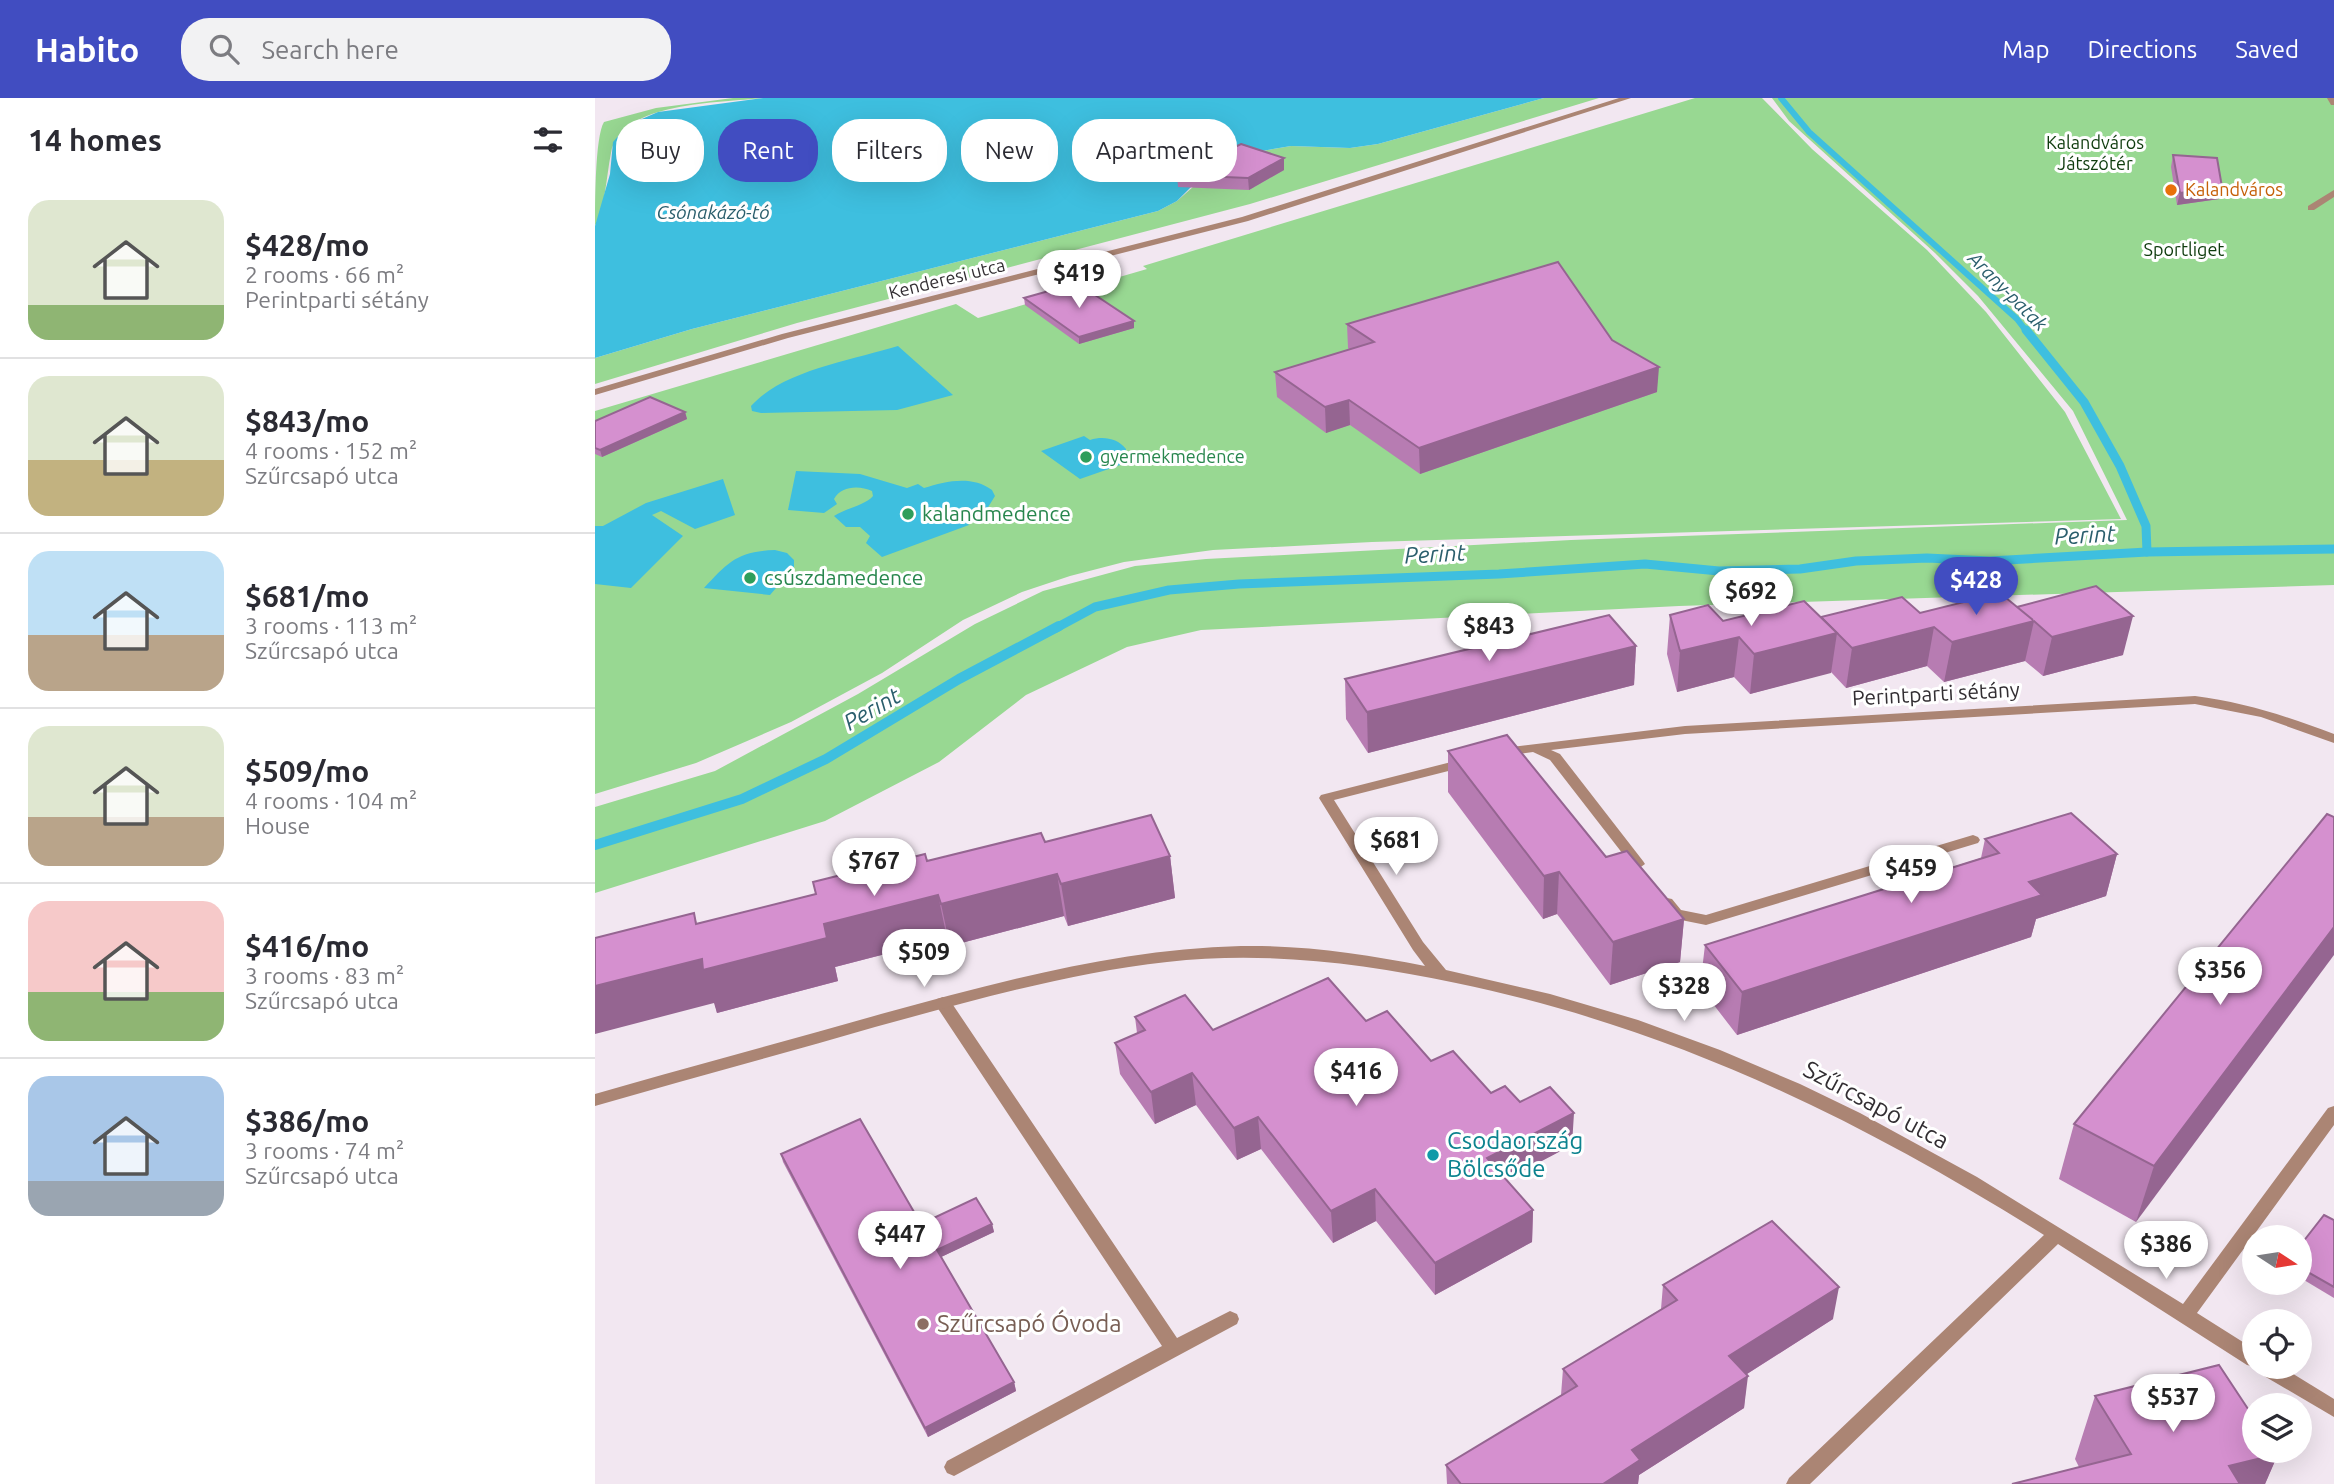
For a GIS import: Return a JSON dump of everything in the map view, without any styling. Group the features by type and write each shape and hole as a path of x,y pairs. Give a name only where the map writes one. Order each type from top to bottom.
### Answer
{"street":[{"name":"Kenderesi utca","path":"595,392 785,337 1245,219 1627,98"},
{"path":"2331,98 2334,103"},
{"path":"2311,208 2334,194"},
{"name":"Perintparti sétány","path":"1535,748 1685,730 2195,700 2234,704 2273,715 2334,739"},
{"path":"1440,973 1418,946 1326,798 1510,750 1535,748 1555,757 1644,872"},
{"path":"1660,893 1676,914 1706,920 1973,840"},
{"name":"Szűrcsapó utca","path":"595,1100 1036,978 1122,961 1208,953 1295,952 1440,973 1597,1011 1701,1048 1796,1089 1917,1152 2242,1352"},
{"path":"943,1003 1173,1348"},
{"path":"2185,1316 2334,1112"},
{"path":"1796,1484 2056,1235"},
{"path":"954,1466 1230,1319"},
{"path":"2285,1379 2334,1409"}],"green space":[{"path":"733,98 763,98 675,108 641,119 616,119 616,142 611,153 604,199 595,226 597,156 604,122 656,108"},
{"path":"1544,98 1599,98 1250,204 797,323 595,384 595,358 692,329 1158,211 1177,201 1199,182 1237,182 1237,155 1291,146 1350,148 1378,144"},
{"path":"1695,98 1762,98 1812,149 1927,250 1986,312 2065,412 2121,519 1372,542 1213,550 1124,562 1022,592 963,620 882,673 791,722 696,763 595,794 595,411 956,304 978,318 1147,269 1143,266"},
{"path":"1772,98 2334,98 2334,585 1679,606 1201,630 1127,647 1026,695 939,762 825,821 595,893 595,807 715,771 858,694 975,624 1043,591 1135,566 1206,559 1571,540 2127,520 2073,411 1978,296 1935,253 1789,121"}],"water":[{"name":"Csónakázó-tó","path":"763,98 1544,98 1378,144 1350,148 1291,146 1237,155 1237,119 1072,119 1072,182 1196,182 1177,201 1158,211 692,329 595,358 595,226 610,174 613,142 616,139 616,182 704,182 704,119 642,119 658,112"},
{"path":"898,346 953,395 897,410 752,411 751,406 781,383 820,368"},
{"name":"gyermekmedence","path":"1084,436 1090,440 1105,438 1118,442 1126,449 1126,456 1117,459 1123,464 1080,479 1041,451"},
{"name":"kalandmedence","path":"796,471 860,474 907,488 918,484 924,488 950,482 976,482 992,490 995,496 987,509 964,520 969,525 882,557 866,543 870,536 860,527 846,527 834,516 870,499 873,496 872,491 856,487 841,491 834,499 837,504 824,513 788,510"},
{"path":"723,479 735,515 695,529 661,511 652,515 683,536 631,588 595,584 595,526 603,526 646,503"},
{"name":"csúszdamedence","path":"775,550 787,553 794,560 794,567 770,595 704,588 735,560 752,553"}],"building":[{"path":"1241,144 1284,158 1248,178 1237,178 1237,146"},
{"path":"2173,155 2217,158 2222,187 2180,193"},
{"path":"1558,262 1612,340 1659,367 1419,448 1349,400 1325,407 1275,372 1374,342 1347,324"},
{"path":"1077,283 1134,321 1079,337 1024,298"},
{"path":"650,397 685,412 600,450 595,448 595,421"},
{"path":"2096,586 2133,616 2052,637 2034,621 1952,642 1934,627 1852,648 1821,617 1902,597 1920,613 2000,593 2017,607"},
{"path":"1804,601 1837,633 1754,654 1739,637 1680,651 1670,615 1708,605 1723,621"},
{"path":"1609,615 1636,646 1367,712 1345,679"},
{"path":"1507,735 1606,857 1627,851 1684,919 1613,942 1559,872 1544,876 1448,751"},
{"path":"2071,813 2117,854 2029,882 2042,895 1742,992 1705,945 1999,853 1985,839"},
{"path":"2327,814 2334,817 2334,927 2154,1166 2074,1124"},
{"path":"1151,815 1170,856 1061,884 1057,874 941,904 938,895 824,924 827,938 703,970 702,959 595,986 595,938 694,913 696,924 816,894 813,882 925,854 927,861 1041,833 1045,842"},
{"name":"Csodaország Bölcsőde","path":"1328,978 1366,1021 1387,1011 1431,1061 1453,1051 1491,1093 1505,1086 1520,1102 1550,1087 1574,1113 1487,1158 1533,1210 1435,1263 1375,1189 1331,1211 1258,1117 1234,1128 1192,1073 1151,1092 1115,1043 1145,1030 1135,1017 1185,995 1213,1030"},
{"name":"Szűrcsapó Óvoda","path":"860,1119 921,1224 976,1198 992,1224 937,1250 1014,1382 925,1428 781,1154"},
{"path":"2324,1215 2334,1220 2334,1287 2312,1274 2312,1230"},
{"path":"1772,1221 1839,1287 1729,1356 1748,1376 1632,1450 1640,1460 1603,1484 1461,1484 1446,1465 1577,1386 1563,1369 1677,1300 1663,1285"},
{"path":"2219,1365 2242,1400 2242,1463 2229,1466 2240,1484 2012,1484 2131,1454 2095,1396"}],"waterway":[{"name":"Arany-patak","path":"1781,98 1809,132 2017,319 2027,332"},
{"name":"Arany-patak","path":"2026,330 2084,402 2120,466 2146,526 2147,552"},
{"name":"Perint","path":"2147,552 2334,549"},
{"name":"Perint","path":"1056,628 1095,607 1169,590 1239,584 1499,574 1645,564 1719,571 1800,569 1856,561 1927,558 1990,561 2147,552"},
{"name":"Perint","path":"595,845 742,799 826,759 959,679 1059,626"}],"place":[{"name":"Kalandváros","path":"2171,190"},
{"name":"gyermekmedence","path":"1086,457"},
{"name":"kalandmedence","path":"908,514"},
{"name":"csúszdamedence","path":"750,578"},
{"name":"Csodaország Bölcsőde","path":"1433,1155"},
{"name":"Szűrcsapó Óvoda","path":"923,1324"}],"park label":[{"name":"Kalandváros Játszótér","path":"2095,153"},
{"name":"Sportliget","path":"2184,250"}]}
